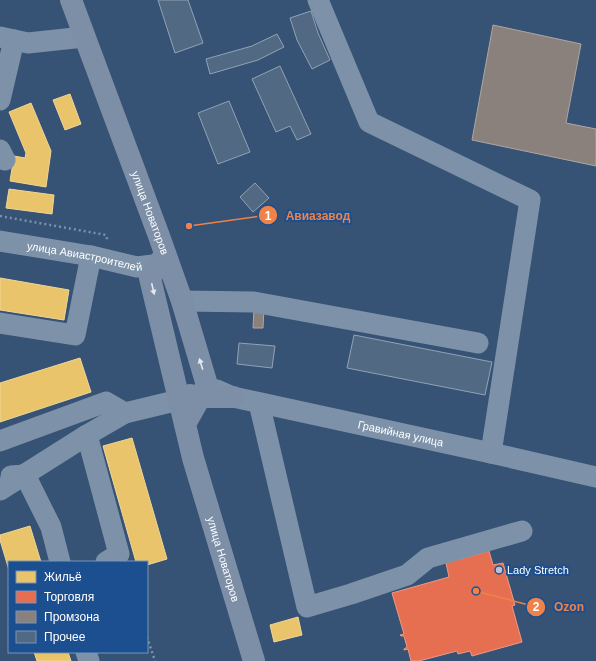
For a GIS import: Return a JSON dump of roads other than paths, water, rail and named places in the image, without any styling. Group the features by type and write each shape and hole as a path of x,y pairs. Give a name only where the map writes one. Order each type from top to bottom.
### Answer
{"main road":[{"name":"улица Новаторов","path":"71,0 157,229 164,259 182,301 207,385"},
{"name":"улица Новаторов","path":"164,259 150,278 193,458 254,661"},
{"path":"185,424 207,385"},
{"path":"177,390 192,397 234,397"}],"street":[{"path":"318,0 369,122 530,200 491,452"},
{"path":"0,100 7,38 28,43 84,37"},
{"name":"улица Авиастроителей","path":"0,241 91,256 137,267 164,259"},
{"path":"0,323 75,335 91,256"},
{"path":"182,301 254,302 478,342"},
{"name":"Гравийная улица","path":"207,385 234,397 259,403 491,452 596,477"},
{"path":"0,490 125,413 177,390"},
{"path":"0,441 106,402 125,413"},
{"path":"259,403 307,607 407,575 428,558 522,531"},
{"path":"87,435 119,554 108,561"},
{"path":"0,476 25,475"},
{"path":"25,475 51,527 60,561"}],"place":[{"name":"Авиазавод","path":"189,226"},
{"name":"Lady Stretch","path":"499,570"},
{"name":"Ozon","path":"476,591"}]}
